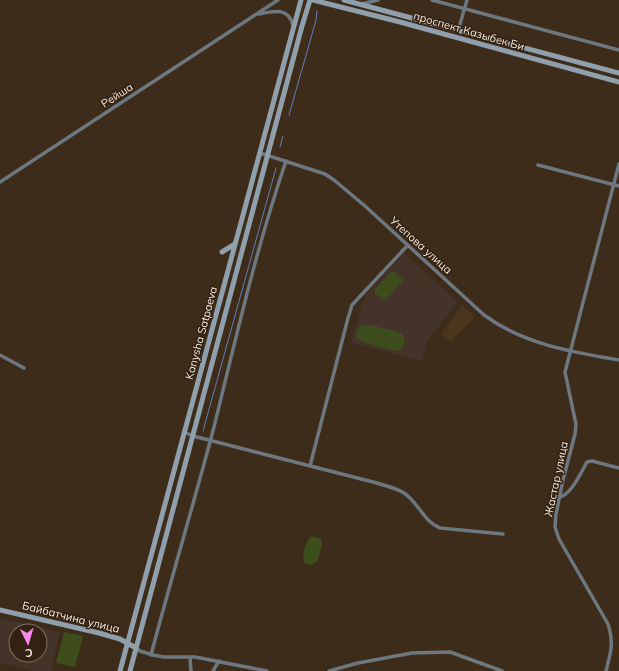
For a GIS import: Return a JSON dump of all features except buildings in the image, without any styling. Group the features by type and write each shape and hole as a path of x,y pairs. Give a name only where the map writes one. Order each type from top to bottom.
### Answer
{"main road":[{"name":"Kanysha Satpaeva","path":"120,671 301,0"},
{"name":"Kanysha Satpaeva","path":"130,671 302,26 312,0"},
{"name":"проспект Казыбек Би","path":"312,0 400,22 619,82"},
{"name":"проспект Казыбек Би","path":"344,0 619,74"},
{"path":"222,252 235,244"},
{"name":"Байбатчина улица","path":"0,610 99,633 120,639 136,648"}],"street":[{"path":"254,16 278,0"},
{"path":"361,4 378,0"},
{"path":"432,0 619,50"},
{"path":"458,31 467,0"},
{"path":"254,16 272,11 279,11 290,17 294,27"},
{"name":"Рейша","path":"0,182 254,16"},
{"name":"Утепова улица","path":"260,153 325,174 334,180 484,315 504,329 525,338 561,349 619,360"},
{"path":"151,655 210,440 259,248 286,161"},
{"path":"570,350 619,164"},
{"path":"538,165 619,186"},
{"path":"310,466 352,305 408,245"},
{"name":"Жастар улица","path":"570,350 564,372 576,424 575,434 558,498 555,527 559,539 610,629 612,647 606,671"},
{"path":"0,355 24,368"},
{"path":"184,432 193,436 377,483 398,490 410,498 434,526 440,528 503,534"},
{"path":"558,498 564,496 570,490 587,462 592,461 619,468"},
{"path":"136,648 151,655 164,657 190,657 219,661 267,671"},
{"path":"329,671 358,663 412,653 450,652 502,671"},
{"path":"190,657 191,671"},
{"path":"213,671 219,661"}],"shaded area":[{"path":"404,253 458,302 428,340 421,361 351,343 365,296"},
{"path":"462,305 475,317 451,341 441,334"},
{"path":"0,618 21,623 8,623 8,663 48,663 48,629 60,632 51,671 35,671 0,663"}],"green space":[{"path":"394,271 403,280 387,299 383,300 375,293 375,289 391,272"},
{"path":"363,325 370,325 402,334 405,339 403,348 397,351 361,341 356,337 359,327"},
{"path":"311,536 321,539 322,546 317,562 311,565 304,563 303,555 307,542"},
{"path":"64,632 83,636 75,667 56,663"}],"waterway":[{"path":"289,115 316,20 317,11"},
{"path":"280,147 283,136"},
{"path":"203,431 276,168"}]}
